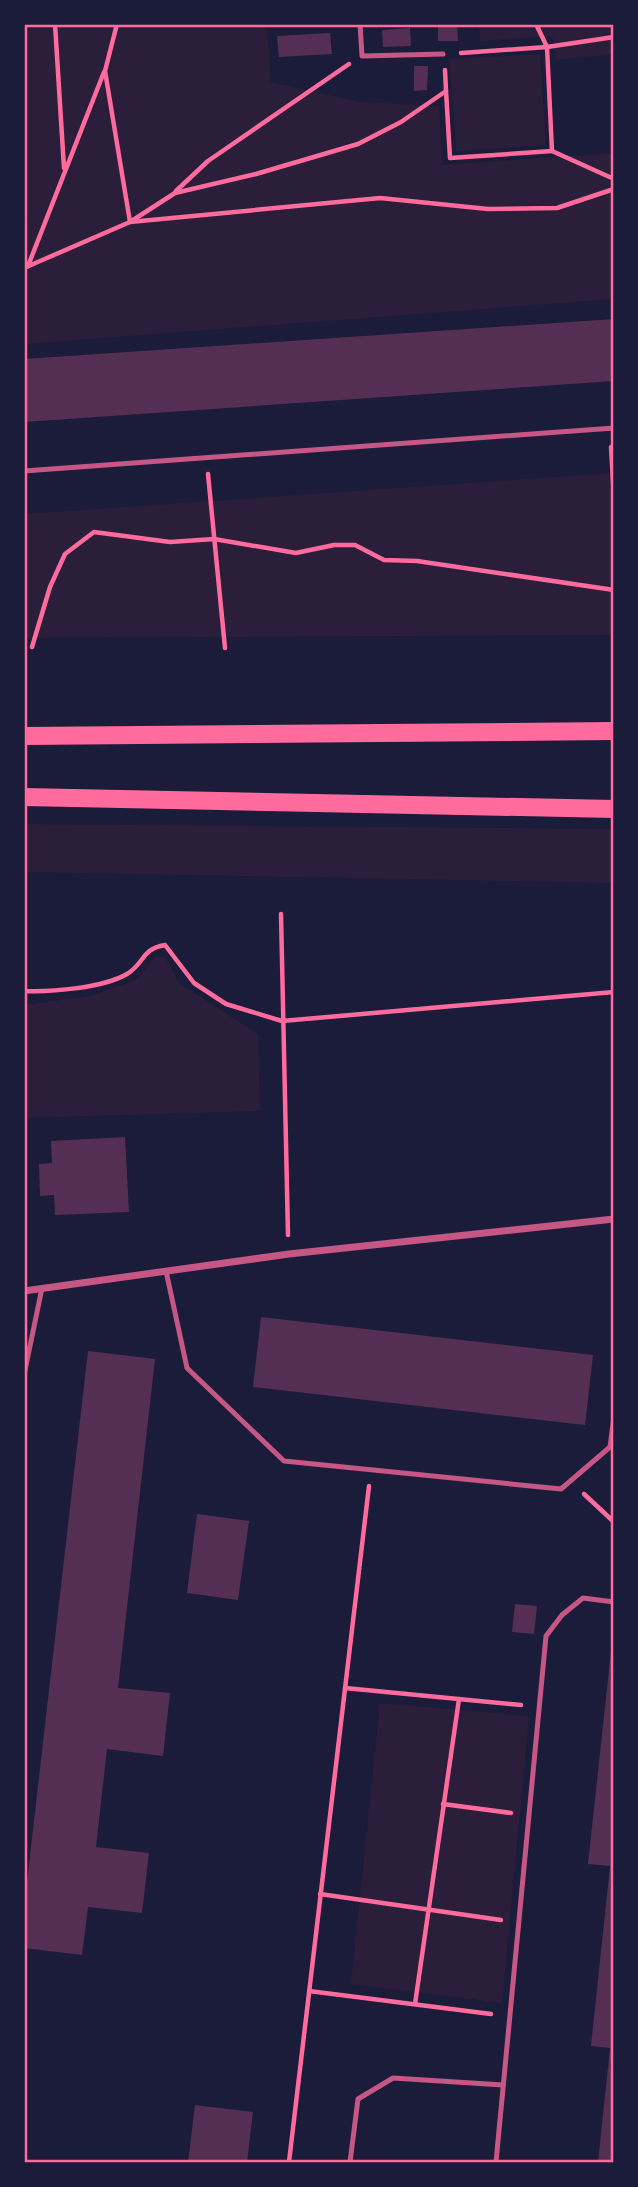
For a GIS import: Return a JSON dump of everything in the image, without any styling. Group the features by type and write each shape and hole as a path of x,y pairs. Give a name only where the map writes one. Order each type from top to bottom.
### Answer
{"main road":[{"path":"24,736 614,731"},
{"path":"24,797 614,809"}],"street":[{"path":"24,1291 289,1254 614,1219"}],"lane":[{"path":"360,24 362,56 443,54"},
{"path":"24,471 612,428"},
{"path":"166,1271 187,1368 284,1461 561,1489 612,1447 614,1416"},
{"path":"24,1375 42,1288"},
{"path":"496,2162 546,1636 562,1615 583,1598 614,1602"},
{"path":"350,2162 358,2099 393,2078 503,2085"}],"path":[{"path":"55,24 65,172"},
{"path":"26,267 105,71 117,24"},
{"path":"536,24 547,47 552,151"},
{"path":"614,37 547,47 443,54 450,158 552,151 614,179"},
{"path":"26,267 130,222 175,193 208,161 362,56"},
{"path":"105,71 130,222"},
{"path":"175,193 269,171 359,144 401,121 446,91"},
{"path":"130,222 380,198 488,209 557,208 614,189"},
{"path":"612,428 614,498"},
{"path":"206,458 225,648"},
{"path":"32,647 50,587 65,554 94,532 170,542 214,539 281,548 296,553 334,545 355,545 384,560 417,561 614,590"},
{"path":"281,914 289,1254"},
{"path":"24,991 51,992 127,974 150,948 165,945 194,984 226,1004 282,1021 614,992"},
{"path":"289,2162 371,1470"},
{"path":"571,1480 614,1522"},
{"path":"345,1688 539,1706"},
{"path":"415,2004 459,1699"},
{"path":"443,1804 529,1816"},
{"path":"320,1894 519,1923"},
{"path":"309,1991 510,2017"}],"shaded area":[{"path":"25,25 276,25 267,26 271,82 360,102 439,106 442,165 613,153 613,299 25,344 24,226 28,225 24,185"},
{"path":"479,25 613,25 613,54 556,60 552,36 480,41"},
{"path":"540,54 546,145 456,151 449,59"},
{"path":"613,473 613,635 25,638 25,514"},
{"path":"25,824 613,829 613,883 25,872"},
{"path":"155,957 165,957 179,983 258,1034 260,1111 25,1118 25,1005 90,996 136,980"},
{"path":"380,1703 529,1716 502,2003 351,1984"}],"building":[{"path":"438,24 457,24 458,41 438,41"},
{"path":"410,28 411,46 383,47 382,30"},
{"path":"330,33 332,54 279,57 277,36"},
{"path":"414,66 428,66 427,90 414,91"},
{"path":"614,319 614,381 24,422 24,359"},
{"path":"125,1137 129,1212 55,1215 54,1195 40,1196 39,1164 52,1163 51,1141"},
{"path":"261,1317 593,1355 585,1425 253,1387"},
{"path":"88,1351 155,1359 118,1688 170,1693 163,1756 107,1749 96,1847 149,1853 142,1913 88,1907 82,1955 24,1948 24,1908"},
{"path":"197,1514 249,1521 238,1600 187,1593"},
{"path":"515,1604 537,1606 534,1634 512,1632"},
{"path":"611,1651 614,1652 614,2162 598,2162 610,2048 591,2046 610,1866 588,1864"},
{"path":"195,2105 253,2112 247,2162 188,2162"}]}
